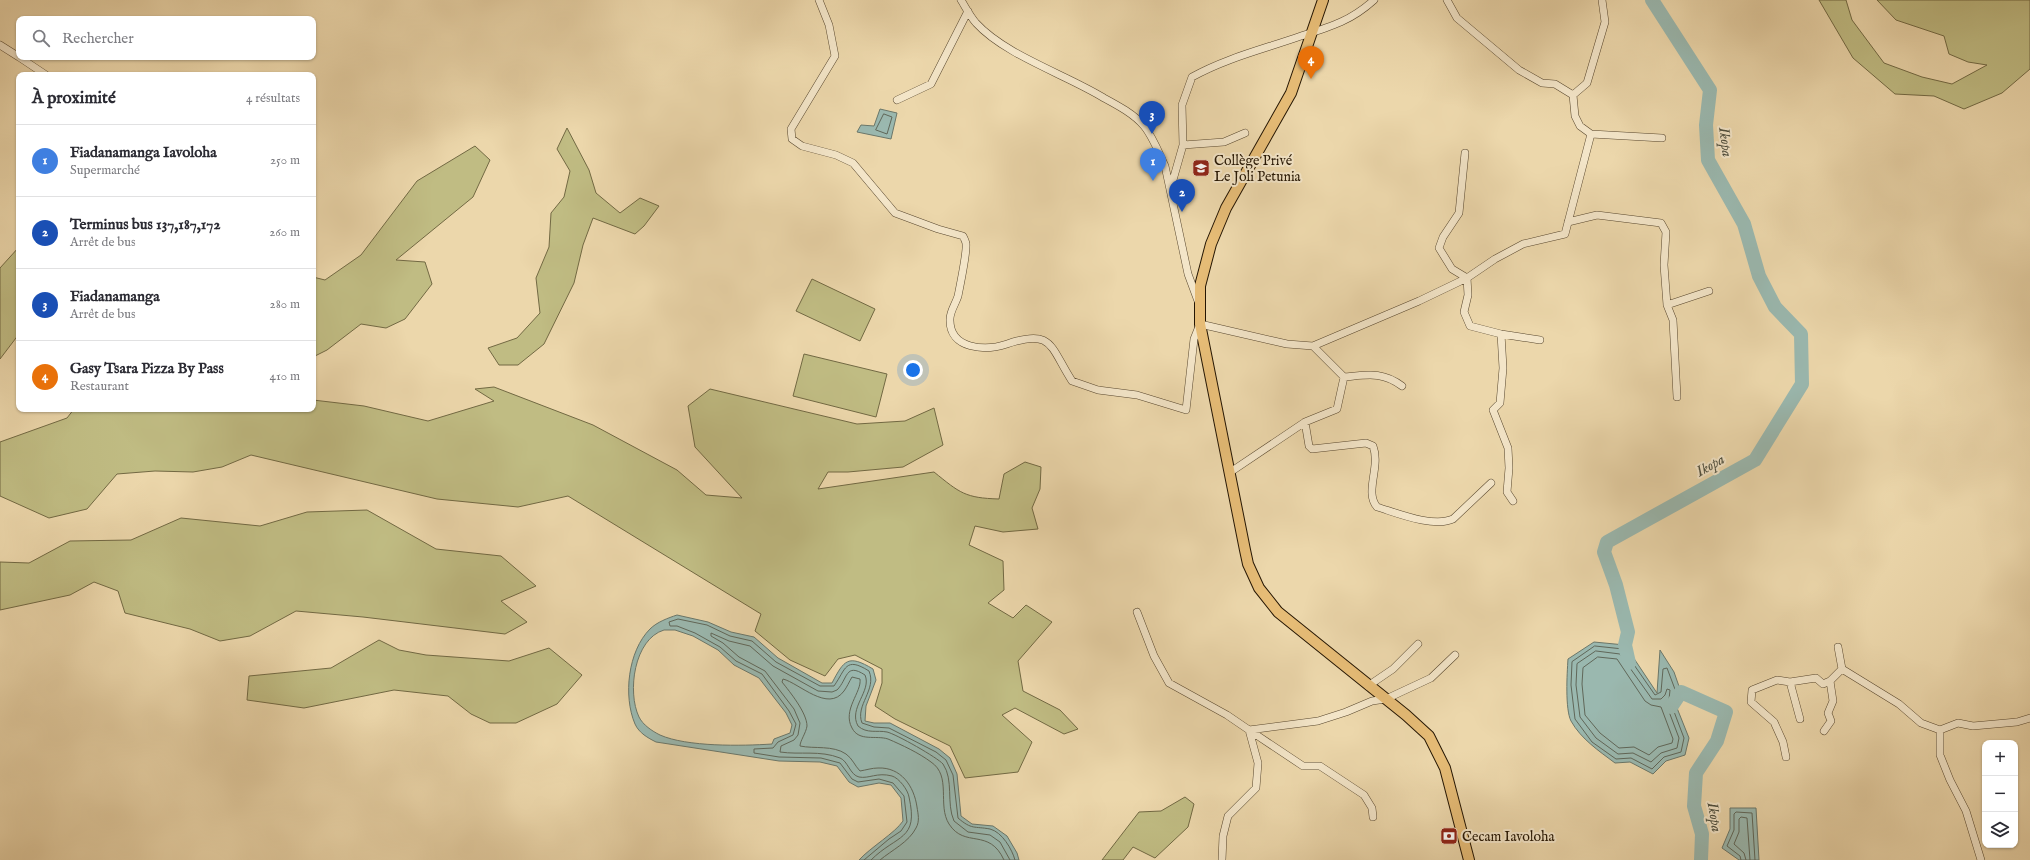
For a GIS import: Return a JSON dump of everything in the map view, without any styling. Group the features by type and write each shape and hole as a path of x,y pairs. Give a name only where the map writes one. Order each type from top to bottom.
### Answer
{"main road":[{"path":"1320,0 1313,32 1288,99 1226,208 1206,258 1200,286 1200,324 1248,564 1259,588 1278,612 1418,725 1429,736 1439,752 1453,795 1469,860"},
{"path":"1316,20 1323,0"}],"street":[{"path":"819,0 829,25 835,56 791,129 792,139 802,146 836,155 853,164 896,212 938,229 963,236 966,244 958,296 950,318 952,330 959,340 969,346 979,348 998,347 1026,337 1038,338 1049,342 1072,381 1098,390 1137,395 1186,410 1194,338 1200,324 1287,344 1313,346 1419,301 1467,278 1495,259 1523,244 1565,234 1591,134"},
{"path":"961,0 977,23 997,40 1032,61 1084,86 1121,107 1144,126 1158,150 1165,166 1188,274 1199,303"},
{"path":"1171,189 1183,145 1182,105 1192,77 1212,66 1342,23 1362,11 1374,0"},
{"path":"1447,0 1457,18 1518,70 1542,83 1555,84 1572,95 1575,116 1580,126 1591,134 1662,138"},
{"path":"1572,95 1587,83 1605,22 1602,0"},
{"path":"897,100 931,84 968,11"},
{"path":"0,46 16,55"},
{"path":"24,60 42,72"},
{"path":"1183,145 1224,142 1245,133"},
{"path":"1464,153 1459,213 1443,237 1439,248 1452,269 1467,278"},
{"path":"1568,222 1597,215 1661,223 1666,232 1664,265 1667,305 1673,320 1677,397"},
{"path":"1467,278 1468,295 1464,312 1470,326 1502,334 1540,340"},
{"path":"1667,305 1709,291"},
{"path":"1502,334 1503,368 1500,403 1493,410 1508,448 1509,468 1506,492 1513,501"},
{"path":"1313,346 1344,377"},
{"path":"1344,377 1377,374 1391,378 1402,386"},
{"path":"1230,473 1305,422 1337,409 1344,377"},
{"path":"1305,422 1309,446 1312,449 1366,443 1373,446 1376,467 1371,493 1372,502 1376,507 1432,522 1446,523 1453,520 1492,483"},
{"path":"1137,612 1154,656 1169,683 1227,714 1303,766 1320,766 1364,795 1372,808 1373,817"},
{"path":"1368,686 1393,669 1418,644"},
{"path":"1838,647 1842,669 1899,704 1921,723 1940,730 1958,723 1973,726 2017,722 2030,718"},
{"path":"1249,730 1318,721 1346,712 1372,701 1386,699 1430,678 1455,655"},
{"path":"1786,757 1783,742 1774,722 1751,702 1752,690 1777,680 1790,682 1816,678 1823,684 1830,681 1842,669"},
{"path":"1824,731 1831,721 1828,713 1833,702 1830,681"},
{"path":"1790,682 1800,719"},
{"path":"1222,860 1223,836 1228,816 1256,788 1258,763 1249,730"},
{"path":"1940,730 1940,755 1950,780 1966,811 1981,860"}],"shaded area":[{"path":"1819,0 1846,0 1852,20 1884,63 1922,77 1952,84 1987,65 1968,62 1949,54 1944,36 1896,20 1877,0 2030,0 2030,69 2002,93 1964,109 1934,96 1895,94 1853,58"},
{"path":"567,128 589,170 596,193 620,213 640,198 659,206 644,226 635,234 593,218 583,245 574,283 544,344 518,365 499,365 488,348 517,338 540,313 536,278 549,247 551,213 564,197 570,171 557,149"},
{"path":"475,146 490,160 473,197 396,260 425,262 432,284 405,319 386,328 361,324 327,350 316,356 316,278 325,280 361,255 417,181"},
{"path":"16,250 16,338 0,359 0,268"},
{"path":"812,279 875,309 860,341 796,311"},
{"path":"804,354 887,374 876,417 793,396"},
{"path":"494,387 593,425 677,470 706,495 742,498 695,447 688,406 710,389 857,424 905,421 934,408 943,445 903,467 848,472 828,472 818,489 934,472 957,490 970,496 999,499 1004,474 1025,462 1041,467 1040,489 1032,508 1038,529 1003,532 975,526 969,545 1003,561 1004,590 988,603 1013,618 1026,605 1052,622 1018,661 1023,691 1060,710 1078,729 1064,734 1015,708 1002,715 1032,742 1018,772 965,778 950,746 895,719 875,706 882,683 882,669 855,655 838,659 825,676 790,660 755,631 761,614 568,496 518,507 437,499 251,455 222,467 193,472 155,471 117,474 87,509 49,518 0,496 0,442 67,418 72,412 316,412 316,400 364,406 428,421 494,401 475,389"},
{"path":"367,510 436,549 501,556 536,586 501,601 527,622 505,634 363,617 296,611 250,636 220,641 190,629 125,613 118,591 94,582 70,595 0,610 0,562 29,563 70,541 131,540 181,518 260,526 307,512"},
{"path":"379,640 399,650 426,655 509,661 549,648 582,675 557,704 516,723 490,723 471,714 448,696 394,690 304,708 247,700 249,676 331,668"},
{"path":"1185,797 1194,804 1188,827 1155,858 1133,847 1123,860 1102,860 1139,812 1161,811"}],"water":[{"path":"880,109 897,113 891,139 857,132 861,125 874,126"},
{"path":"677,615 708,622 731,632 754,637 778,658 822,683 832,683 840,669 848,662 858,662 873,669 876,680 866,706 865,721 874,723 890,723 939,749 950,758 957,774 961,816 972,824 993,826 1007,836 1017,853 1019,860 859,860 903,821 901,798 891,785 879,783 858,787 849,782 837,766 820,762 779,761 656,742 641,733 635,724 631,713 629,700 632,661 643,638 650,629 659,622","holes":["664,630 675,630 693,636 718,650 734,665 759,678 786,713 792,725 790,733 774,739 772,744 715,745 671,739 660,735 645,725 639,717 635,706 634,694 634,681 640,655 646,644 654,635"]},
{"path":"1594,642 1625,645 1657,693 1660,650 1674,672 1681,692 1677,708 1689,738 1685,755 1666,761 1653,774 1630,762 1615,763 1591,744 1575,727 1569,716 1568,708 1568,659"},
{"path":"1730,808 1756,808 1759,860 1739,860 1722,848 1730,829"}],"waterway":[{"name":"Ikopa","path":"1629,663 1625,645 1628,632 1616,585 1604,552 1607,542 1755,460 1802,384 1801,334 1775,307 1759,276 1744,224 1708,160 1706,125 1710,90 1652,0"},
{"name":"Ikopa","path":"1671,707 1681,692 1726,712 1717,741 1696,773 1694,806 1702,834 1701,860"}],"place":[{"name":"Gasy Tsara Pizza By Pass","path":"1311,79"},
{"name":"Fiadanamanga","path":"1152,134"},
{"name":"Collège Privé Le Joli Petunia","path":"1201,168"},
{"name":"Fiadanamanga Iavoloha","path":"1153,181"},
{"name":"Terminus bus 137,187,172","path":"1182,212"},
{"name":"Cecam Iavoloha","path":"1449,836"}]}
